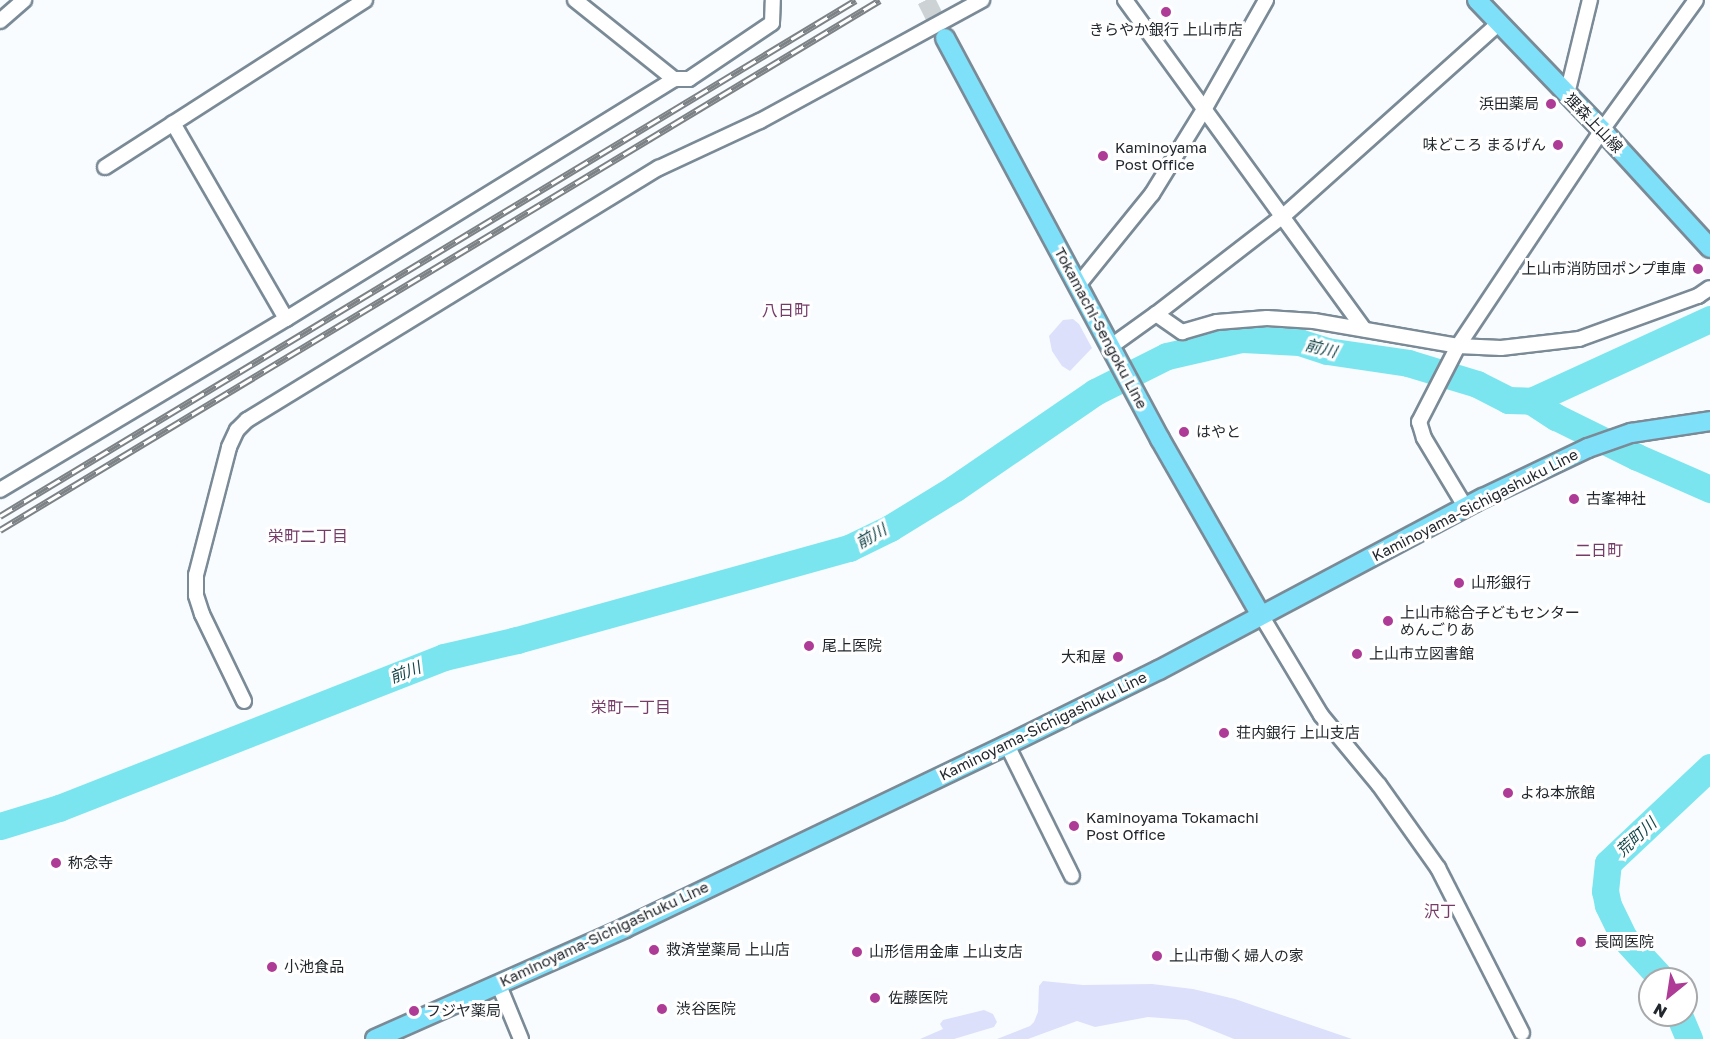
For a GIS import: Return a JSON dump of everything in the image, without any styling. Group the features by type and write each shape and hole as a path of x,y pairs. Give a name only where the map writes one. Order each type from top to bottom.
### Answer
{"main road":[{"name":"狸森上山線","path":"1477,0 1602,130 1710,249"},
{"name":"Tokamachi-Sengoku Line","path":"945,38 1143,407 1261,615"},
{"name":"Kaminoyama-Sichigashuku Line","path":"375,1039 625,928 1007,745 1159,670 1466,508 1588,448 1631,433 1710,421"}],"street":[{"path":"0,21 24,0"},
{"path":"105,167 364,0"},
{"path":"575,0 674,79"},
{"path":"0,490 286,319 674,79 689,79 772,23 773,0"},
{"path":"244,701 202,614 196,595 196,574 229,447 237,430 247,420 659,168 760,121 982,0"},
{"path":"1125,0 1364,329"},
{"path":"1079,284 1152,194 1205,108 1266,0"},
{"path":"1567,94 1590,0"},
{"path":"1466,508 1420,430 1419,422 1458,346 1602,130 1696,0"},
{"path":"1114,353 1156,314 1283,216 1498,24"},
{"path":"173,123 286,319"},
{"path":"1156,314 1182,332 1217,322 1267,318 1364,329 1458,346 1501,348 1579,339 1698,296 1710,288"},
{"path":"1261,615 1321,715 1379,785 1438,868 1522,1034"},
{"path":"1007,745 1072,876"},
{"path":"498,983 521,1039"}],"shaded area":[{"path":"1073,319 1079,324 1092,348 1070,371 1062,366 1052,351 1049,336 1063,320"},
{"path":"1043,981 1083,985 1152,984 1193,989 1235,999 1352,1039 1234,1039 1187,1020 1148,1017 1095,1027 1077,1021 1028,1039 997,1039 1030,1026 1034,1022 1038,1012 1039,986"},
{"path":"984,1010 993,1014 997,1022 994,1027 954,1039 920,1039 943,1029 940,1024 943,1020"}],"waterway":[{"name":"前川","path":"0,826 59,808 444,657 517,640 849,548 890,528 955,488 1095,392 1167,356 1242,339 1299,342 1327,351 1408,363 1477,384 1508,400 1531,401 1710,319"},
{"name":"荒町川","path":"1531,401 1556,417 1637,457 1710,489"},
{"name":"荒町川","path":"1651,967 1624,938 1608,905 1605,891 1608,863 1710,767"},
{"name":"荒町川","path":"1684,1027 1689,1039"}],"tunnel":[{"path":"926,0 945,38"}],"railway":[{"path":"0,516 856,0"},
{"path":"0,530 880,0"}],"place":[{"name":"きらやか銀行 上山市店","path":"1166,12"},
{"name":"浜田薬局","path":"1551,104"},
{"name":"味どころ まるげん","path":"1558,145"},
{"name":"Kaminoyama Post Office","path":"1103,156"},
{"name":"上山市消防団ポンプ車庫","path":"1698,269"},
{"name":"はやと","path":"1184,432"},
{"name":"古峯神社","path":"1574,499"},
{"name":"山形銀行","path":"1459,583"},
{"name":"上山市総合子どもセンター めんごりあ","path":"1388,621"},
{"name":"尾上医院","path":"809,646"},
{"name":"上山市立図書館","path":"1357,654"},
{"name":"大和屋","path":"1118,657"},
{"name":"荘内銀行 上山支店","path":"1224,733"},
{"name":"よね本旅館","path":"1508,793"},
{"name":"Kaminoyama Tokamachi Post Office","path":"1074,826"},
{"name":"称念寺","path":"56,863"},
{"name":"長岡医院","path":"1581,942"},
{"name":"救済堂薬局 上山店","path":"654,950"},
{"name":"山形信用金庫 上山支店","path":"857,952"},
{"name":"上山市働く婦人の家","path":"1157,956"},
{"name":"小池食品","path":"272,967"},
{"name":"佐藤医院","path":"875,998"},
{"name":"渋谷医院","path":"662,1009"},
{"name":"フジヤ薬局","path":"414,1011"}],"district":[{"name":"八日町","path":"786,310"},
{"name":"栄町二丁目","path":"308,536"},
{"name":"二日町","path":"1599,550"},
{"name":"栄町一丁目","path":"631,707"},
{"name":"沢丁","path":"1440,911"}]}
